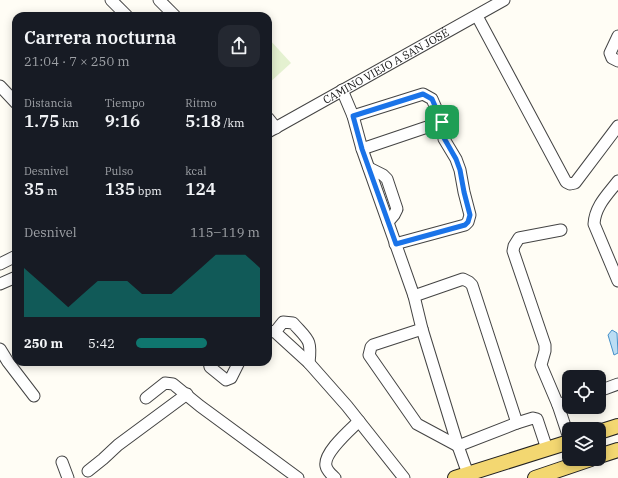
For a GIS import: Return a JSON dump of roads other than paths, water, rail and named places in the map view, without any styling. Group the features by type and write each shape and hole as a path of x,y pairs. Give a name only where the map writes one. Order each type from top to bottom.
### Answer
{"main road":[{"path":"606,430 618,426"},
{"path":"462,476 562,444"},
{"path":"606,454 618,450"},
{"path":"490,478 509,461"},
{"path":"535,478 560,474 577,466"}],"street":[{"path":"111,0 123,12"},
{"path":"159,0 170,12"},
{"name":"CAMINO VIEJO A SAN JOSÉ","path":"272,130 504,0"},
{"path":"477,16 566,182 570,184 575,183 618,126"},
{"path":"618,36 610,53 612,58 618,61"},
{"path":"0,86 12,99"},
{"path":"342,90 353,116 362,149 414,296 422,329 458,446 462,476"},
{"path":"353,116 423,94 432,99 442,122 444,138 456,159 460,170 470,215 465,225 396,244"},
{"path":"362,149 442,122"},
{"path":"618,181 599,206 594,224 618,281"},
{"path":"561,230 519,238 516,242 514,251 545,345 541,365 564,422"},
{"path":"0,264 12,258"},
{"path":"0,284 12,279"},
{"path":"414,296 463,279 470,282 517,422"},
{"path":"309,363 311,348 308,341 293,322 283,322 272,332 309,363 347,406 404,478"},
{"path":"422,329 373,345 369,355 417,424 427,431 458,446 517,422 533,418 537,419 547,449"},
{"path":"0,349 34,396"},
{"path":"210,366 226,380 230,378 237,366"},
{"path":"146,398 165,383 168,382 173,384 200,406 298,478"},
{"path":"606,388 618,384"},
{"path":"88,471 118,445 186,394"},
{"path":"558,405 562,404"},
{"path":"335,478 327,470 325,464 328,454 359,421"},
{"path":"62,462 68,478"}],"water":[{"path":"612,330 617,333 618,353 614,355 608,335"}]}
